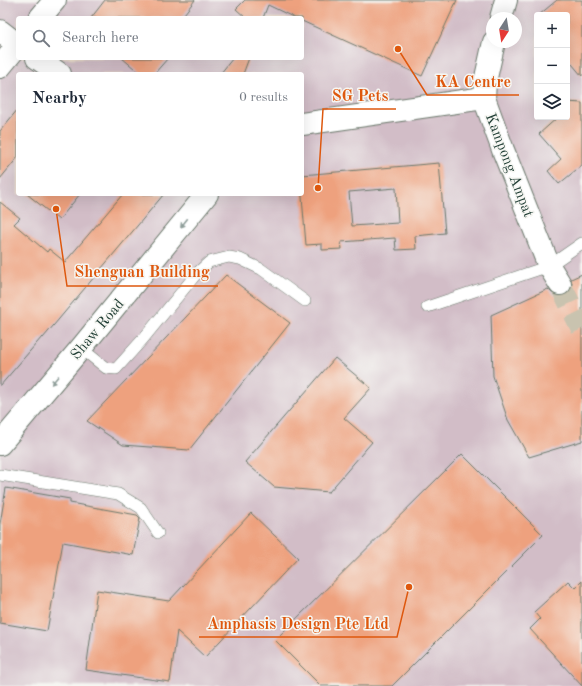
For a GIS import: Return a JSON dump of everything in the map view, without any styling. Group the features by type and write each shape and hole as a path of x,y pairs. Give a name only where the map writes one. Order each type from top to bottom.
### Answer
{"street":[{"path":"42,16 56,0"},
{"path":"503,12 506,0"},
{"path":"0,31 16,43"},
{"path":"0,67 16,47"},
{"name":"Kampong Ampat","path":"493,48 485,82 484,98 503,150 555,275"},
{"path":"40,60 57,72"},
{"path":"304,124 484,98"},
{"name":"Shaw Road","path":"0,444 205,196"}],"lane":[{"path":"427,307 555,275 582,243"},
{"path":"81,348 106,368 116,369 143,339 197,273 208,262 221,258 229,257 240,259 261,269 305,301"},
{"path":"0,475 118,494 141,508 158,533"}],"shaded area":[{"path":"0,0 582,0 582,686 0,686"}],"building":[{"path":"105,0 195,0 183,16 93,16"},
{"path":"245,0 457,0 422,76 304,22 304,16 291,16 268,5 264,16 244,16 236,9"},
{"path":"557,0 582,0 582,76 570,62 570,12 543,12"},
{"path":"124,60 166,60 156,72 139,72"},
{"path":"231,60 248,60 244,72 222,72"},
{"path":"570,102 582,103 582,165 559,184 548,171 561,159 539,134 555,120 570,120"},
{"path":"16,111 16,159 0,179 0,131"},
{"path":"439,163 445,233 415,236 416,249 396,250 395,238 341,242 342,249 322,250 322,244 306,245 302,197 304,196 304,175","holes":["396,188 398,223 352,226 349,192"]},
{"path":"29,196 78,196 59,220"},
{"path":"121,196 162,196 43,338 42,337 0,386 0,202 20,218 14,224 47,252 49,249 65,262"},
{"path":"582,274 582,441 529,457 508,420 493,376 491,315 548,289 554,295 566,295 571,290 571,279"},
{"path":"226,275 290,323 189,450 123,445 87,421"},
{"path":"335,358 371,388 344,418 372,442 329,492 274,487 245,462"},
{"path":"462,454 543,535 392,686 321,686 275,640"},
{"path":"6,488 70,499 70,503 137,515 140,518 133,555 63,542 47,631 0,623 0,524"},
{"path":"251,513 298,558 205,657 177,631 170,682 86,670 97,590 169,601"},
{"path":"568,581 575,588 582,581 582,686 530,629 540,619 534,612"}],"tunnel":[{"path":"560,284 582,329"}],"place":[{"name":"KA Centre","path":"398,49"},
{"name":"SG Pets","path":"318,188"},
{"name":"Shenguan Building","path":"56,209"},
{"name":"Amphasis Design Pte Ltd","path":"409,587"}]}
